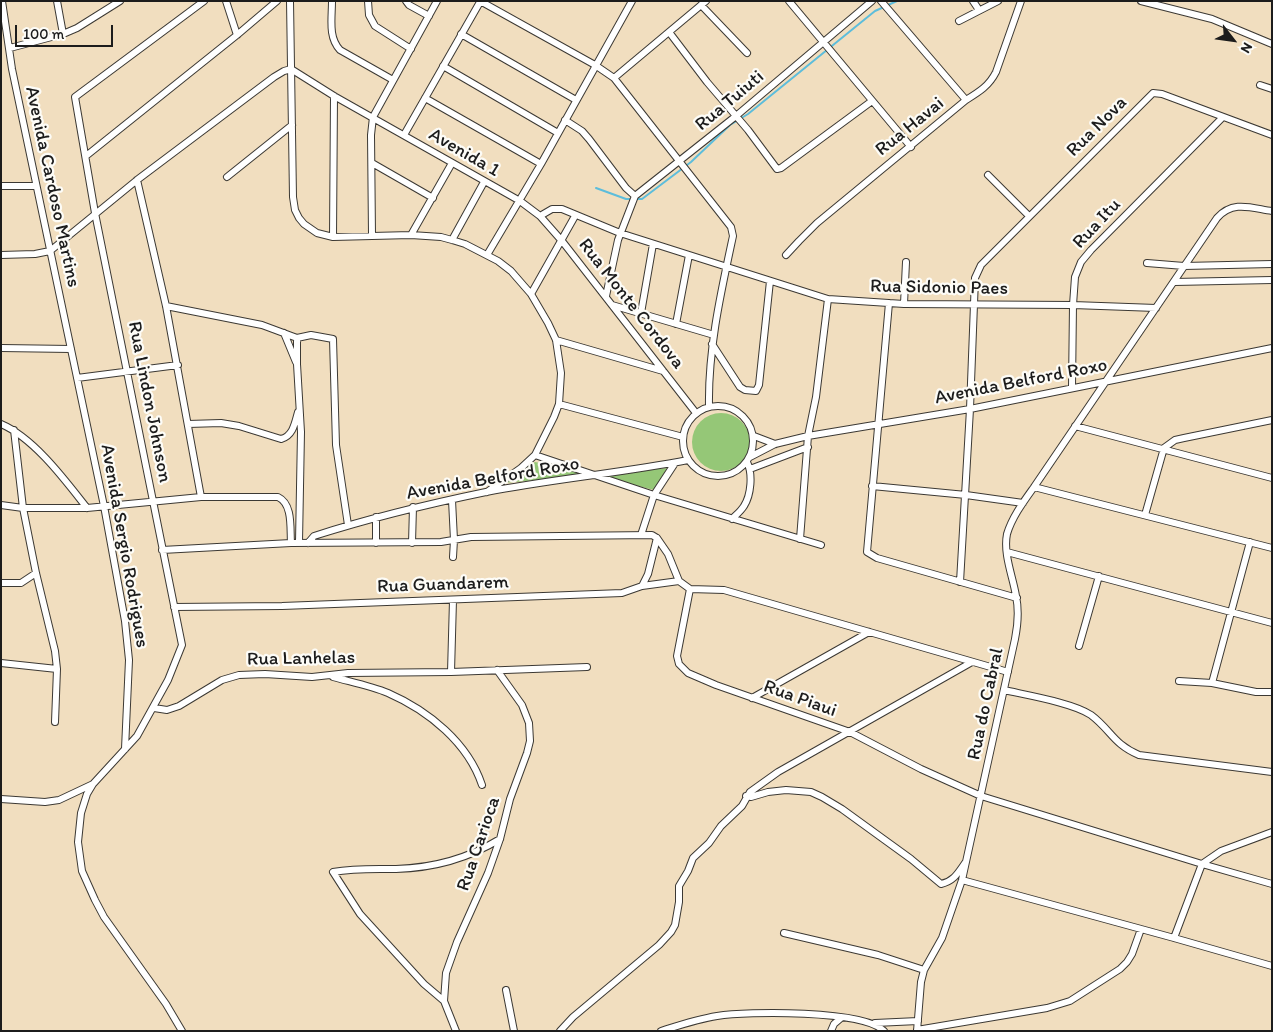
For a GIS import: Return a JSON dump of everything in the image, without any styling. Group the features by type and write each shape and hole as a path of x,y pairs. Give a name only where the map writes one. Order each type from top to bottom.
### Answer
{"street":[{"name":"Avenida Cardoso Martins","path":"2,1 12,69 77,378"},
{"path":"57,1 63,34"},
{"path":"10,48 63,34 77,28 120,1"},
{"name":"Rua Lindon Johnson","path":"154,708 174,667 182,645 96,213 75,97 204,1"},
{"path":"226,1 237,36"},
{"path":"86,156 237,36 277,1"},
{"path":"290,1 293,197 295,210 299,218 309,228 326,236 411,235 441,237 487,254 511,271 531,294 556,340 560,373 560,404 554,418 535,455 521,468 487,492"},
{"path":"332,1 332,36 335,44 340,50 393,80"},
{"path":"368,1 369,15 375,26 411,49"},
{"path":"406,1 409,5 429,16"},
{"path":"372,235 372,117 437,1"},
{"path":"404,136 480,1 614,78 733,231 734,236 712,344 708,390 709,406"},
{"path":"487,254 520,201 632,1"},
{"path":"789,1 911,148"},
{"name":"Rua Tuiuti","path":"634,199 739,119 827,46 872,1"},
{"path":"973,1 979,10"},
{"path":"959,21 998,1"},
{"name":"Rua Havai","path":"786,255 817,223 868,180 911,148 966,100 985,89 996,72 1021,1"},
{"path":"1141,1 1163,4 1212,19 1272,44"},
{"path":"614,78 704,3 746,53"},
{"path":"883,3 966,100"},
{"path":"668,32 777,169 781,168 872,101"},
{"path":"461,34 576,100"},
{"path":"443,66 558,133"},
{"path":"1,255 35,254 50,251 137,180 274,77 291,69"},
{"name":"Avenida 1","path":"291,69 334,96 520,201 540,216"},
{"path":"1260,85 1272,89"},
{"name":"Rua Nova","path":"973,305 976,274 981,265 1153,93 1162,94 1272,135"},
{"path":"333,237 334,96"},
{"path":"425,98 541,164"},
{"name":"Rua Itu","path":"1072,388 1075,277 1081,262 1223,117"},
{"path":"565,120 582,131 589,139 634,199 620,233 606,296"},
{"path":"226,177 292,125"},
{"path":"372,162 433,198"},
{"path":"411,235 452,163"},
{"path":"988,175 1029,216"},
{"path":"137,180 178,365 201,497"},
{"path":"452,240 484,182"},
{"path":"1,186 36,186"},
{"path":"872,486 966,495 1023,503 1217,218 1224,210 1239,206 1272,211"},
{"name":"Rua Sidonio Paes","path":"540,216 557,208 620,233 828,299 904,304 1073,305 1156,308"},
{"name":"Rua Monte Cordova","path":"540,216 606,296 696,413"},
{"path":"531,294 575,216"},
{"path":"641,313 653,244"},
{"path":"676,324 689,255"},
{"path":"904,304 906,262"},
{"path":"1147,263 1184,266 1272,264"},
{"path":"1174,282 1272,280"},
{"path":"712,344 740,386 745,390 756,391 759,385 770,281"},
{"path":"800,539 808,436 818,378 828,299"},
{"path":"889,303 866,551 876,558 1017,598"},
{"path":"612,305 714,335"},
{"path":"960,582 966,495 973,305"},
{"path":"166,306 262,325 298,338 311,335 333,339 336,445 348,525"},
{"path":"284,333 297,364"},
{"path":"295,542 301,432 297,364 298,338"},
{"path":"556,340 664,371"},
{"path":"1,348 71,349"},
{"name":"Avenida Belford Roxo","path":"308,542 314,536 413,507 487,492 688,460 704,474 724,476 734,473 775,444 808,436 970,409 1272,348"},
{"path":"77,378 178,365"},
{"name":"Avenida Sergio Rodrigues","path":"77,378 104,506 125,621 128,646 125,750"},
{"path":"560,404 683,437"},
{"path":"688,460 684,449 683,437 685,428 696,413 709,406 719,405 738,411 745,418 754,436 749,463 748,496 745,505 732,518"},
{"path":"188,424 221,423 239,426 281,439 290,434 299,410"},
{"path":"1145,515 1164,448 1175,440 1272,420"},
{"path":"1,424 14,430 37,450 87,508"},
{"path":"1075,426 1272,478"},
{"path":"14,430 23,508 36,573 52,637 56,668 55,722"},
{"path":"754,436 775,444"},
{"path":"749,463 808,447"},
{"path":"535,455 654,495 821,545"},
{"path":"641,535 654,495 675,463"},
{"path":"1034,487 1272,548"},
{"path":"1,505 23,508 87,508 201,497 278,497 282,499 288,509 295,542"},
{"path":"452,500 453,557"},
{"name":"Rua do Cabral","path":"917,1031 919,992 924,970 942,938 968,859 1018,626 1017,598 1007,552 1008,534 1015,516 1023,503"},
{"path":"412,542 413,507"},
{"path":"376,517 376,543"},
{"path":"162,550 295,542 447,542 471,537 652,535 657,538 668,554 679,581 690,589 724,590 1008,672"},
{"path":"642,586 648,574 657,538"},
{"path":"1212,683 1250,542"},
{"path":"1007,552 1272,623"},
{"path":"1,583 21,583 36,573"},
{"path":"1079,646 1099,576"},
{"path":"642,586 679,581"},
{"name":"Rua Guandarem","path":"174,607 205,608 608,594 634,590 642,586"},
{"name":"Rua Piaui","path":"690,589 677,656 679,664 688,673 752,698 850,732 959,788 981,796 1272,884"},
{"path":"451,672 453,600"},
{"path":"752,698 869,632"},
{"path":"560,1031 573,1017 659,945 671,932 678,915 679,886 697,853 742,806 746,796 756,786 972,662"},
{"path":"1,663 56,668"},
{"name":"Rua Lanhelas","path":"154,708 167,710 179,706 222,680 240,675 265,674 312,677 348,673 451,672 587,667"},
{"name":"Rua Carioca","path":"456,1031 444,1001 446,973 500,839 510,799 530,741 529,722 522,705 497,670"},
{"path":"330,676 388,693 437,723 455,738 464,750 474,765 482,785"},
{"path":"1179,681 1212,683 1241,690 1272,692"},
{"path":"1004,690 1080,709 1097,721 1118,744 1126,750 1139,755 1272,772"},
{"path":"154,708 137,736 93,784 87,794 81,812 78,842 82,871 104,917 155,987 182,1031"},
{"path":"1,799 45,802 59,800 93,784"},
{"path":"746,796 751,797 768,792 786,790 801,790 822,797 911,859 942,884 950,881 957,875 968,859"},
{"path":"1174,938 1202,864 1221,851 1272,832"},
{"path":"444,1001 424,984 360,914 333,872 359,868 397,869 434,865 482,850 500,839"},
{"path":"962,880 1272,966"},
{"path":"917,1031 1047,1008 1070,1001 1120,969 1127,962 1141,929"},
{"path":"784,933 878,955 924,970"},
{"path":"506,990 514,1031"},
{"path":"661,1031 718,1016 760,1013 824,1015 874,1023 918,1021"},
{"path":"831,1031 834,1024 840,1018"},
{"path":"874,1023 884,1031"}],"green space":[{"path":"721,413 732,415 745,426 750,442 748,453 737,466 721,471 710,469 697,458 692,442 694,431 705,418"},
{"path":"535,462 594,475 504,483"},
{"path":"667,468 654,490 594,475"}],"waterway":[{"path":"888,5 897,1"},
{"path":"636,199 642,199 691,162 730,125 748,114 875,11 884,7"},
{"path":"596,188 626,199 632,199"}]}
